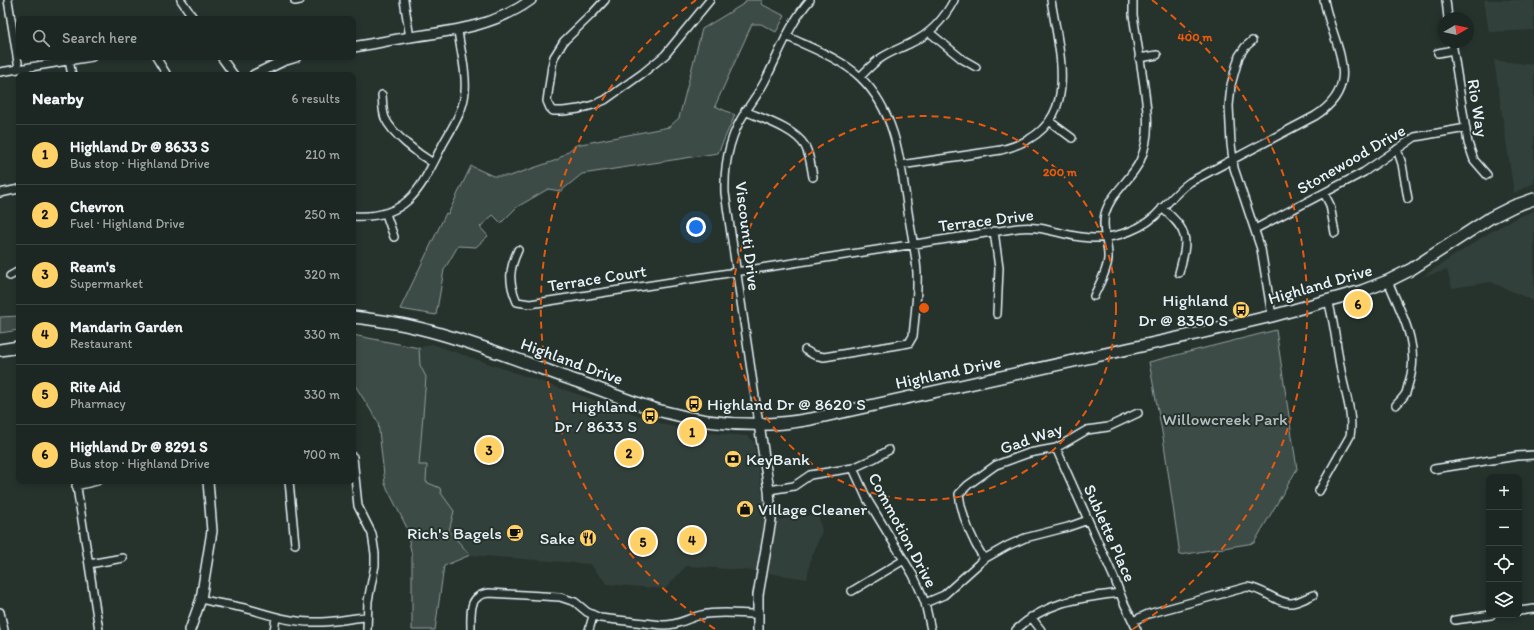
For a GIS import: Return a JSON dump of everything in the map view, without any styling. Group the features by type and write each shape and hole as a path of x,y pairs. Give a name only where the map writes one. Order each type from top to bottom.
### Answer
{"main road":[{"name":"Highland Drive","path":"356,317 404,325 452,337 665,412 715,422 759,424 787,423 1072,362 1272,316 1362,290 1388,281 1421,264 1490,218 1514,206 1534,199"},
{"path":"0,350 16,347"}],"street":[{"path":"8,0 16,50"},
{"path":"181,0 190,16"},
{"path":"404,0 410,38"},
{"path":"356,47 480,25 497,19 531,0"},
{"path":"604,0 558,48 552,66 548,94 550,108 559,112 579,109 605,100 614,94 656,63 710,0"},
{"name":"Viscounti Drive","path":"759,424 724,179 732,136 745,111 761,89 786,36 799,14 810,0"},
{"path":"860,77 880,58 911,43 929,32 940,22 954,0"},
{"path":"901,166 1015,146 1028,140 1049,121 1061,95 1062,80 1062,66 1051,0"},
{"path":"1094,296 1106,269 1108,259 1104,215 1107,206 1135,170 1144,149 1147,135 1147,108 1133,15 1133,0"},
{"name":"Terrace Drive","path":"737,272 1027,227 1037,227 1083,238 1105,238 1134,230 1154,216 1175,194 1190,182 1315,116 1327,107 1336,96 1342,82 1343,68 1341,54 1327,17 1324,0"},
{"path":"1446,0 1447,12"},
{"path":"356,216 386,214 398,208 416,192 433,164 463,106 465,79 458,30"},
{"path":"929,32 962,59 976,68"},
{"path":"786,36 837,60 860,77 871,88 887,116 895,137 901,166 916,264 917,284 913,336 909,343 824,357 814,355 805,350"},
{"path":"1252,41 1245,47 1239,56 1230,95 1231,137 1234,168 1261,249 1272,316"},
{"path":"1438,53 1454,50"},
{"name":"Rio Way","path":"1454,50 1471,153 1481,169 1487,175"},
{"path":"1139,58 1157,55"},
{"path":"18,60 19,69"},
{"path":"0,72 76,60"},
{"path":"158,60 165,72"},
{"path":"223,60 232,72"},
{"path":"260,72 286,60"},
{"path":"70,61 72,72"},
{"path":"382,95 383,110 389,126 424,158 433,164"},
{"path":"745,111 789,132 801,141 806,147 810,157 813,176"},
{"path":"1049,121 1072,138"},
{"name":"Stonewood Drive","path":"1255,229 1364,172 1415,137 1466,128"},
{"path":"1397,149 1402,164 1408,200"},
{"path":"0,193 16,190"},
{"path":"1324,193 1330,205 1335,233"},
{"path":"1162,208 1176,219 1181,225 1183,231 1185,247 1179,273"},
{"path":"386,214 394,237"},
{"path":"994,231 999,268 997,314"},
{"name":"Terrace Court","path":"518,250 512,261 510,276 512,289 517,302 530,304 737,272"},
{"path":"10,276 16,273"},
{"path":"1388,281 1408,329 1413,348 1412,375 1406,393 1396,406"},
{"path":"1319,492 1350,436 1351,430 1347,395 1328,300"},
{"name":"Gad Way","path":"984,559 970,535 961,507 960,494 968,485 996,465 1029,453 1056,448 1088,430 1108,427 1138,413"},
{"path":"758,630 761,577 770,532 769,490 759,424"},
{"name":"Sublette Place","path":"1056,448 1137,630"},
{"path":"769,490 794,486 810,475 853,468 889,450"},
{"path":"1434,469 1517,456 1534,455"},
{"name":"Commotion Drive","path":"853,468 867,498 913,575 925,603 931,630"},
{"path":"76,484 99,630"},
{"path":"190,630 201,599 212,531 208,484"},
{"path":"289,484 295,544"},
{"path":"356,484 358,506 369,525 376,554 368,601 367,630"},
{"path":"925,603 944,595 984,559 1007,546 1025,538 1068,527 1088,520"},
{"path":"89,564 123,558"},
{"path":"852,591 904,560"},
{"path":"1133,621 1148,614 1247,587 1260,589 1281,601 1292,603 1313,594"},
{"path":"471,630 473,602 477,597 489,593 560,597 575,602 593,616 668,625 710,613 758,614"},
{"path":"1016,630 1031,616 1065,601 1120,593"},
{"path":"201,599 293,621 314,622 367,617"},
{"path":"1522,611 1534,609"},
{"path":"0,613 4,630"},
{"path":"589,630 593,616"},
{"path":"1031,616 1041,630"},
{"path":"1455,620 1486,616"},
{"path":"274,630 276,618"}],"shaded area":[{"path":"1484,0 1534,0 1534,30 1489,32"},
{"path":"1494,60 1534,65 1534,183 1514,193"},
{"path":"1534,211 1534,301 1491,282 1452,288 1447,270 1422,277 1492,231 1518,217"},
{"path":"432,344 666,425 696,432 748,436 754,443 765,512 756,571 686,566 665,589 607,584 590,564 470,555 449,531 454,511 441,493 425,482 427,466 419,465 426,377 420,365 419,348"},
{"path":"818,514 822,531 810,562 807,579 767,573 777,520"}],"green space":[{"path":"746,0 763,0 761,4 785,16 776,32 761,24 752,24 715,106 735,115 718,153 582,174 561,191 548,189 517,207 501,223 493,215 480,227 488,236 476,247 458,246 444,270 436,315 400,309 446,213 448,214 471,166 493,176 510,176 557,160 576,145 669,127 679,118 702,29 745,3"},
{"path":"16,316 16,330 0,333 0,317"},
{"name":"Willowcreek Park","path":"1276,330 1297,469 1254,543 1180,555 1163,437 1149,362"},
{"path":"356,336 419,348 420,365 426,377 419,465 427,465 426,482 440,488 441,493 454,511 449,531 470,555 444,566 435,630 412,630 412,556 406,526 385,484 378,422 356,387"}],"place":[{"name":"Highland Dr @ 8291 S","path":"1358,304"},
{"name":"Highland Dr @ 8350 S","path":"1241,310"},
{"name":"Highland Dr @ 8620 S","path":"694,404"},
{"name":"Highland Dr / 8633 S","path":"650,416"},
{"name":"Highland Dr @ 8633 S","path":"692,432"},
{"name":"Ream's","path":"489,450"},
{"name":"Chevron","path":"629,453"},
{"name":"KeyBank","path":"733,459"},
{"name":"Village Cleaner","path":"745,509"},
{"name":"Rich's Bagels","path":"515,533"},
{"name":"Sake","path":"588,538"},
{"name":"Mandarin Garden","path":"692,540"},
{"name":"Rite Aid","path":"643,542"}]}
